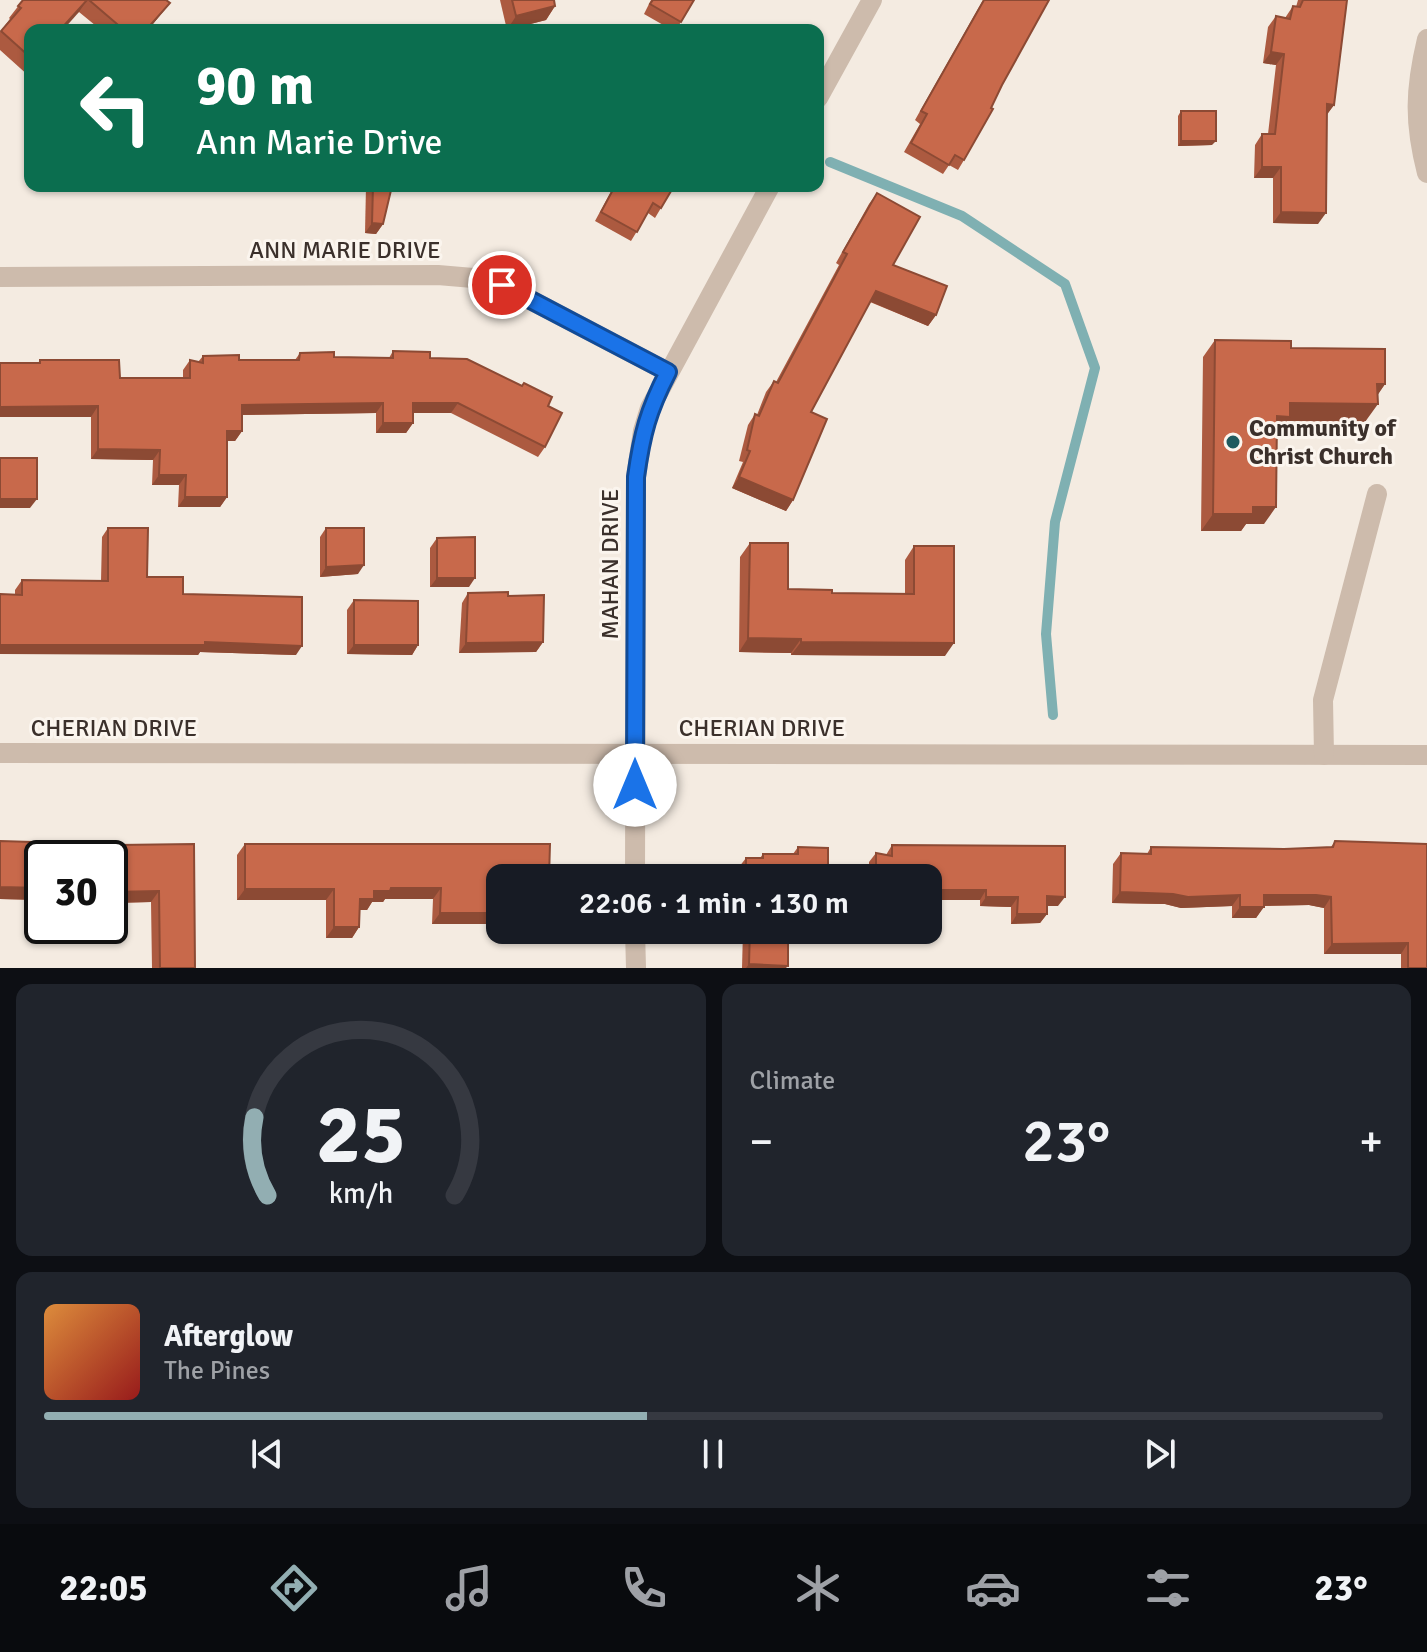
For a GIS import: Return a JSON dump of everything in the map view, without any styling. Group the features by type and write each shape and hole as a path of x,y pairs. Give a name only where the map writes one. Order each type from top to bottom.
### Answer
{"street":[{"path":"824,87 872,0"},
{"path":"1427,39 1418,77 1416,109 1418,140 1427,173"},
{"name":"MAHAN DRIVE","path":"635,864 636,477 643,431 650,408 668,372 767,192"},
{"name":"ANN MARIE DRIVE","path":"0,277 438,275 473,278 502,285 541,303 668,372"},
{"path":"1324,755 1323,700 1377,494"},
{"name":"CHERIAN DRIVE","path":"0,753 1427,755"},
{"path":"635,944 636,968"}],"building":[{"path":"23,0 87,0 65,24 24,24 24,52 1,31 21,8 18,6"},
{"path":"89,0 166,0 170,3 151,24 117,24"},
{"path":"512,0 554,0 555,6 516,16"},
{"path":"653,0 694,0 681,22 650,4"},
{"path":"984,0 1049,0 964,160 955,155 949,165 911,143 927,114 921,111"},
{"path":"1303,0 1347,0 1334,105 1327,104 1326,213 1281,212 1281,167 1262,167 1262,134 1275,134 1284,54 1271,52 1276,16 1290,19 1293,6 1300,7"},
{"path":"1181,111 1216,111 1216,141 1181,141"},
{"path":"373,192 391,192 383,224 372,223"},
{"path":"612,192 670,192 661,208 653,203 637,232 601,212"},
{"path":"877,193 920,217 893,265 947,286 936,315 876,291 811,412 827,419 793,500 739,477 750,451 747,450 755,414 759,416 774,381 778,383 847,254 843,252"},
{"name":"Community of Christ Church","path":"1215,340 1291,341 1291,348 1385,349 1385,384 1377,384 1378,404 1290,403 1290,417 1277,416 1276,507 1253,507 1253,514 1213,514"},
{"path":"393,351 430,352 430,358 467,359 552,397 548,406 562,413 545,447 458,403 413,403 413,423 383,423 383,403 242,405 242,431 227,431 227,497 185,497 186,475 159,475 160,450 98,449 98,406 0,407 0,363 119,360 120,378 190,378 190,360 203,363 203,356 239,355 239,360 299,360 300,353 334,352 334,357 393,358"},
{"path":"0,458 37,458 37,499 0,499"},
{"path":"108,528 148,528 147,577 183,577 183,594 302,597 302,646 205,642 205,645 0,645 0,594 22,595 22,580 108,581"},
{"path":"326,528 364,528 364,565 326,567"},
{"path":"475,537 475,578 437,578 437,538"},
{"path":"750,543 788,543 788,589 832,590 832,593 914,594 914,546 954,546 954,643 801,642 801,639 748,638"},
{"path":"508,592 508,596 544,595 543,642 466,643 468,593"},
{"path":"354,600 418,601 418,645 354,645"},
{"path":"0,841 24,842 24,888 0,887"},
{"path":"1335,841 1427,844 1427,968 1408,968 1408,943 1332,944 1331,897 1264,895 1264,907 1240,907 1240,895 1188,897 1120,892 1121,853 1151,854 1151,847 1333,847"},
{"path":"194,844 195,968 160,968 159,891 128,892 128,845"},
{"path":"245,844 550,844 549,864 486,864 486,913 440,913 441,888 391,888 390,891 374,891 374,899 360,899 359,927 334,927 334,889 245,889"},
{"path":"892,845 1065,846 1065,897 1047,896 1047,914 1017,914 1018,897 986,897 986,890 942,890 942,864 876,864 876,853 892,856"},
{"path":"798,847 828,848 828,864 746,864 746,858 763,858 763,854 798,854"},
{"path":"750,944 788,944 788,966 749,964"}],"waterway":[{"path":"830,162 962,216 1065,284 1095,368 1055,522 1046,634 1053,715"}],"place":[{"name":"Community of Christ Church","path":"1233,442"}],"route":[{"path":"502,285 668,372 650,408 636,477 635,785"}]}
